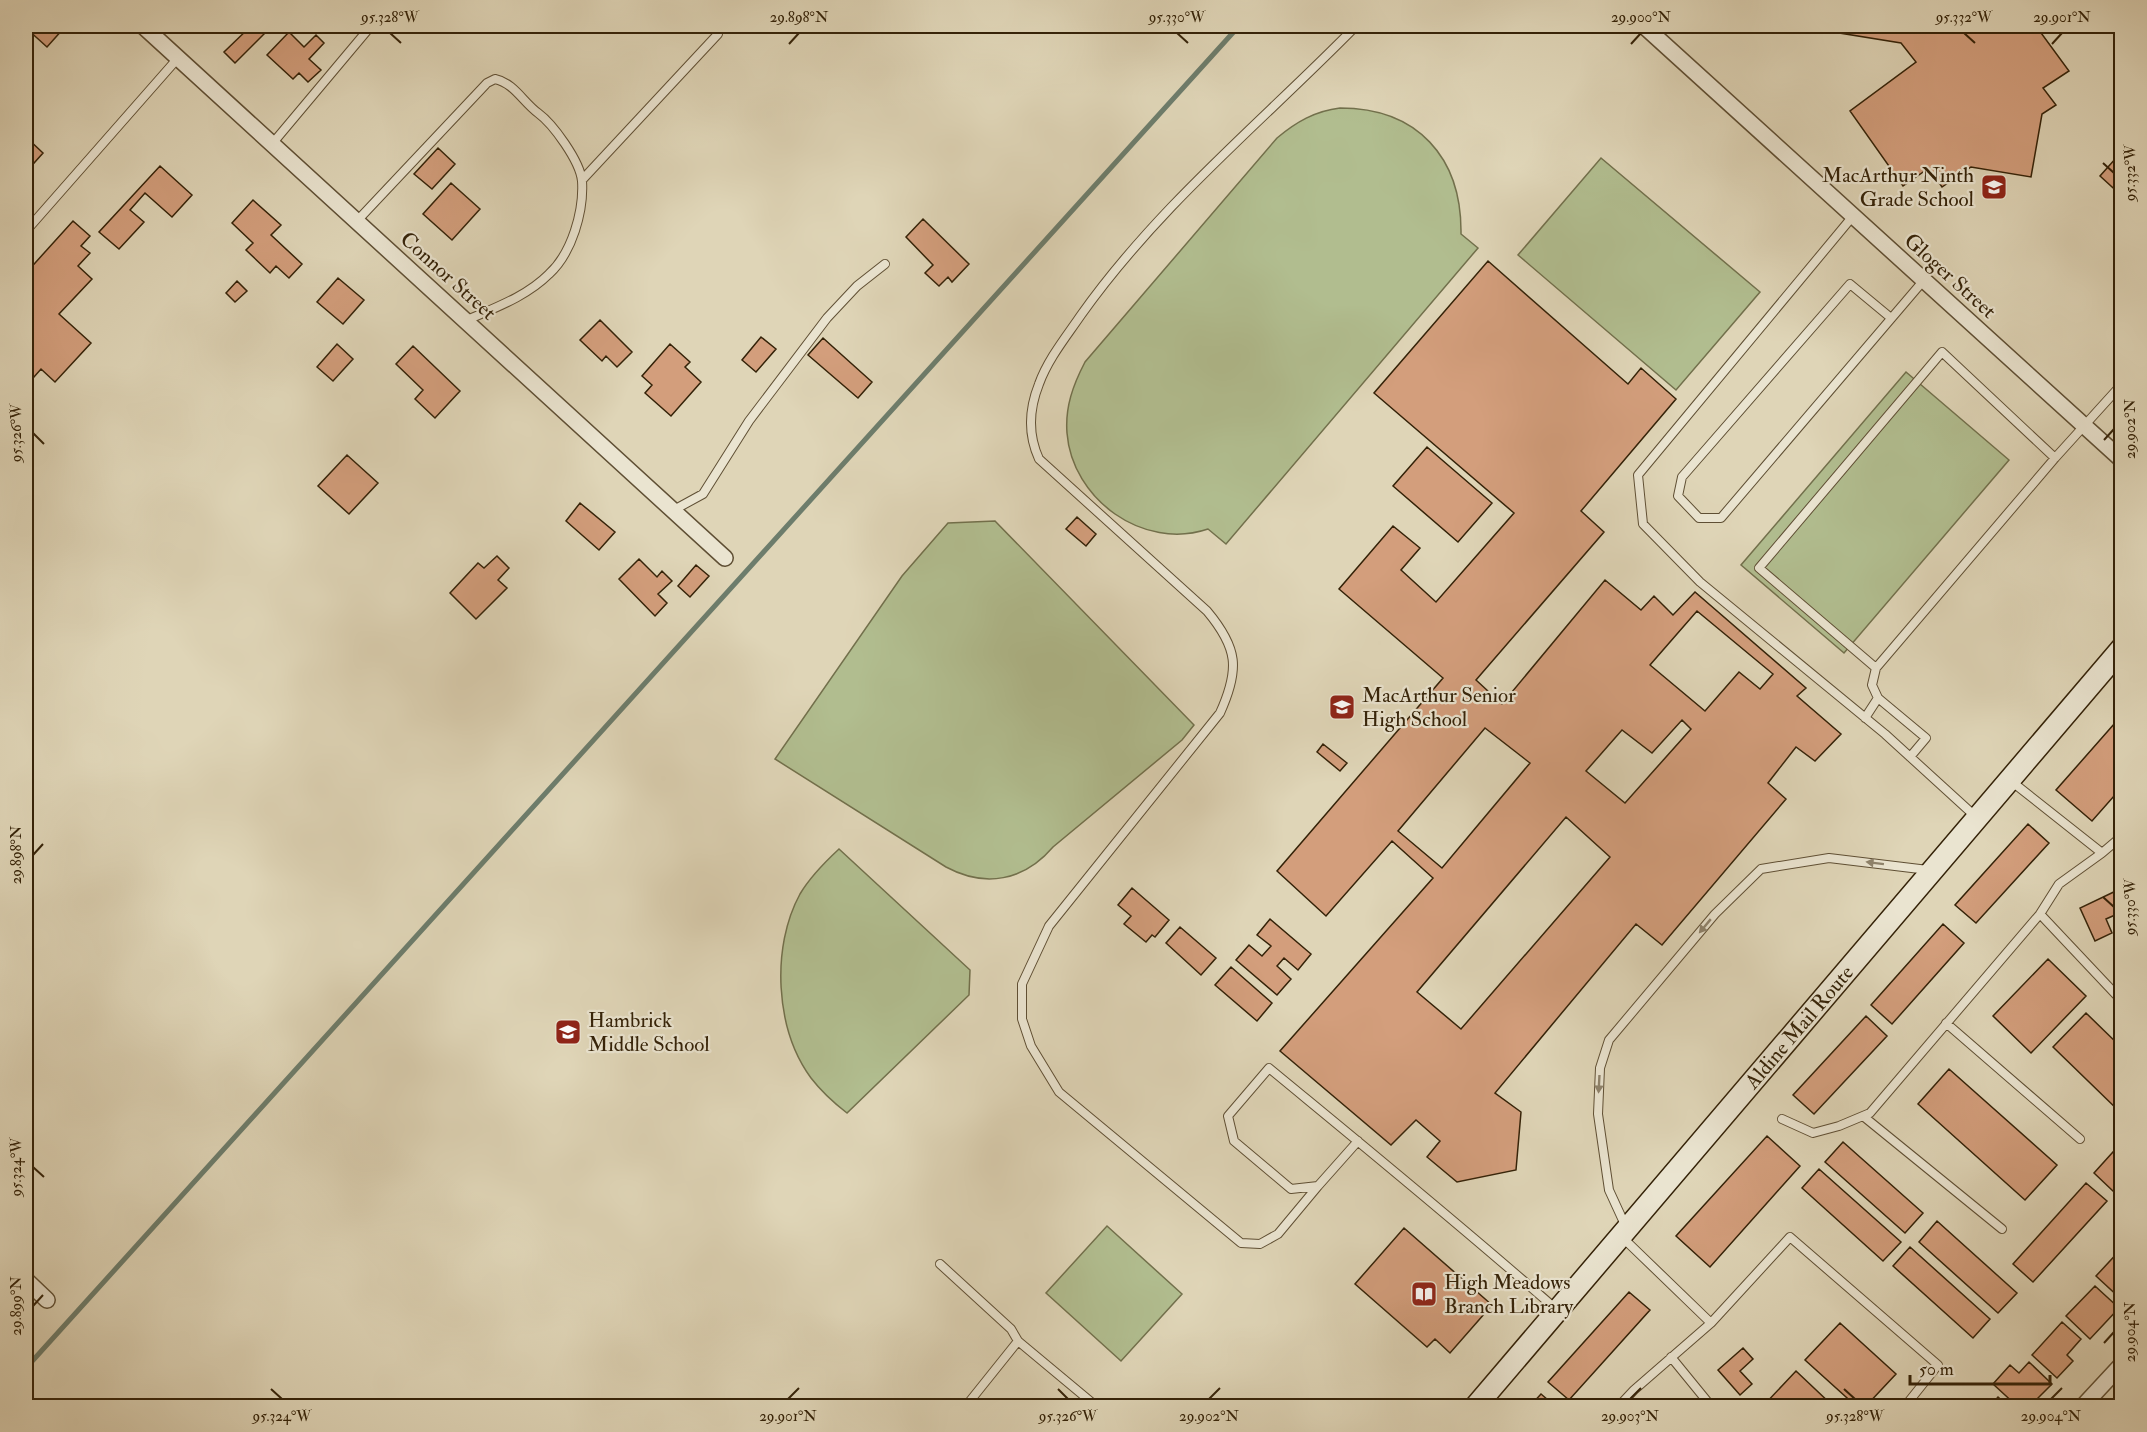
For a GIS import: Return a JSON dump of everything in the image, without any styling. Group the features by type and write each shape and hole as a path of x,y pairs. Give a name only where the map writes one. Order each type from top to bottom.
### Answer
{"main road":[{"name":"Aldine Mail Route","path":"1476,1407 2121,648"}],"street":[{"name":"Connor Street","path":"142,26 725,558"},
{"name":"Gloger Street","path":"1644,26 2121,460"},
{"path":"26,1280 47,1300"},
{"path":"2083,1407 2121,1364"}],"lane":[{"path":"272,144 371,26"},
{"path":"582,180 718,34 717,26"},
{"path":"1356,26 1164,212 1098,292 1051,359 1038,385 1030,440 1039,459 1207,611 1224,631 1235,668 1230,690 1220,713 1050,926 1022,984 1022,1020 1031,1046 1059,1092 1242,1243 1260,1244 1278,1234 1358,1141"},
{"path":"26,231 178,58"},
{"path":"356,222 487,83 495,80 510,85 528,105 547,120 561,137 582,180 576,225 557,266 527,291 465,321"},
{"path":"1853,216 1638,475 1643,524 1700,582 1865,718 1977,818"},
{"path":"672,511 703,495 739,435 820,327 857,286 885,264"},
{"path":"1891,318 1850,285 1682,477 1678,496 1699,518 1721,518 1924,280"},
{"path":"1876,668 1759,568 1942,352 2055,458"},
{"path":"1910,758 1926,738 1878,698 1872,685 1876,668 2083,424 2121,384"},
{"path":"1865,718 1878,698"},
{"path":"2010,780 2102,853"},
{"path":"1782,1119 1813,1133 1839,1126 1870,1113 2040,914 2059,884 2102,853 2121,836"},
{"path":"1711,1323 1624,1233 1609,1190 1598,1114 1600,1068 1609,1040 1715,914 1761,869 1828,858 1933,870"},
{"path":"2040,914 2121,1001"},
{"path":"1946,1023 2080,1139"},
{"path":"1318,1186 1291,1189 1234,1141 1228,1116 1269,1068 1449,1216 1558,1311"},
{"path":"1863,1116 2002,1229"},
{"path":"1619,1407 1634,1390 1711,1323 1791,1237 1938,1365 1906,1405"},
{"path":"940,1264 1011,1329 1018,1341 1096,1407"},
{"path":"966,1407 1018,1341"},
{"path":"1671,1357 1711,1407"}],"green space":[{"path":"1340,108 1367,110 1392,117 1412,128 1430,142 1443,160 1453,182 1459,206 1461,234 1478,248 1226,544 1208,529 1183,534 1159,533 1136,526 1115,514 1097,498 1082,479 1072,457 1067,433 1067,414 1071,396 1085,362 1277,138 1306,118"},
{"path":"1601,158 1760,292 1676,390 1518,255"},
{"path":"1906,372 2009,460 1844,653 1741,565"},
{"path":"995,521 1194,725 1182,740 1042,858 1017,874 989,879 975,878 946,867 775,759 902,576 948,523"},
{"path":"839,849 970,970 969,995 847,1113 819,1088 799,1058 790,1036 781,987 784,938 791,915 808,882"},
{"path":"1107,1226 1182,1294 1121,1361 1046,1293"}],"building":[{"path":"28,26 59,26 63,29 47,47 26,28"},
{"path":"251,26 272,26 235,63 224,52"},
{"path":"1823,26 2036,26 2069,71 2043,88 2056,105 2042,114 2031,177 1971,167 1942,187 1929,168 1903,186 1850,111 1916,62 1901,43 1827,31"},
{"path":"289,32 304,47 316,35 324,43 309,59 321,70 308,82 299,73 293,79 267,55"},
{"path":"26,137 43,153 26,172"},
{"path":"438,148 455,164 432,189 414,174"},
{"path":"2116,158 2122,163 2122,196 2100,176"},
{"path":"160,166 192,195 172,217 145,193 130,210 144,222 119,249 99,232"},
{"path":"451,183 480,209 452,240 423,214"},
{"path":"253,200 281,225 271,235 302,264 289,278 276,266 270,273 246,250 253,243 232,223"},
{"path":"923,219 969,264 952,282 948,277 939,286 925,273 933,265 906,237"},
{"path":"73,221 90,236 81,246 90,253 78,266 92,279 59,314 91,343 55,382 41,369 26,386 26,273"},
{"path":"1488,261 1628,384 1641,368 1676,399 1581,511 1604,532 1476,680 1502,704 1605,580 1641,610 1654,596 1673,615 1695,592 1806,688 1797,696 1841,734 1815,761 1796,747 1768,783 1786,799 1662,945 1636,924 1495,1093 1521,1112 1516,1170 1457,1182 1427,1157 1440,1141 1416,1120 1391,1145 1280,1051 1433,878 1392,841 1326,916 1277,871 1443,678 1339,589 1393,526 1420,548 1401,570 1436,602 1514,513 1374,393","holes":["1697,611 1773,674 1760,689 1739,672 1705,711 1650,665","1682,720 1691,729 1625,803 1586,771 1622,730 1652,753","1485,728 1530,763 1442,868 1398,831","1566,817 1610,857 1461,1029 1417,992"]},
{"path":"338,278 364,300 343,324 317,302"},
{"path":"237,281 247,291 235,302 226,293"},
{"path":"600,320 632,352 617,367 606,356 602,361 580,340"},
{"path":"761,337 776,349 756,372 742,360"},
{"path":"823,338 872,382 858,398 808,355"},
{"path":"337,344 353,359 333,381 317,367"},
{"path":"670,344 690,362 685,367 701,382 671,416 645,393 652,385 642,376"},
{"path":"413,346 460,391 435,418 415,399 423,390 396,364"},
{"path":"1427,447 1492,503 1458,542 1393,486"},
{"path":"347,455 378,483 349,514 318,486"},
{"path":"580,503 615,532 599,550 566,521"},
{"path":"1077,517 1096,534 1086,546 1066,529"},
{"path":"497,556 509,568 498,580 507,588 476,619 450,593 478,563 484,568"},
{"path":"639,559 657,577 662,571 672,581 658,594 667,603 655,616 619,579"},
{"path":"696,565 709,576 690,597 678,586"},
{"path":"2122,715 2122,787 2092,821 2056,790"},
{"path":"1323,744 1347,763 1340,771 1317,752"},
{"path":"2028,824 2049,843 1976,923 1955,905"},
{"path":"1132,888 1169,920 1155,937 1152,935 1146,942 1124,924 1131,916 1118,905"},
{"path":"2120,889 2122,912 2106,919 2112,933 2095,941 2080,908"},
{"path":"1270,919 1311,954 1298,970 1284,958 1277,966 1291,979 1277,995 1236,960 1249,945 1262,956 1271,946 1257,935"},
{"path":"1943,924 1964,943 1892,1024 1871,1005"},
{"path":"1180,927 1216,958 1201,975 1166,943"},
{"path":"2048,959 2086,996 2031,1053 1993,1016"},
{"path":"1231,967 1272,1003 1257,1021 1215,985"},
{"path":"2086,1013 2122,1048 2122,1114 2053,1047"},
{"path":"1866,1016 1887,1036 1814,1114 1793,1095"},
{"path":"1949,1069 2057,1165 2025,1200 1918,1104"},
{"path":"1767,1136 1800,1166 1710,1267 1676,1236"},
{"path":"1843,1142 1923,1213 1905,1233 1825,1162"},
{"path":"2122,1142 2122,1183 2114,1192 2094,1173"},
{"path":"1819,1169 1901,1242 1883,1261 1802,1188"},
{"path":"2086,1183 2107,1201 2033,1282 2013,1264"},
{"path":"1937,1221 2017,1293 1998,1313 1919,1242"},
{"name":"High Meadows Branch Library","path":"1404,1228 1492,1305 1450,1353 1435,1339 1427,1347 1355,1284"},
{"path":"1910,1247 1990,1319 1973,1338 1893,1266"},
{"path":"2122,1248 2122,1300 2096,1276"},
{"path":"2095,1286 2119,1308 2090,1339 2066,1316"},
{"path":"1629,1292 1650,1310 1569,1400 1548,1382"},
{"path":"2062,1322 2081,1339 2067,1355 2073,1361 2057,1378 2032,1355"},
{"path":"1840,1323 1896,1374 1866,1406 1856,1406 1805,1360"},
{"path":"1743,1348 1753,1359 1740,1371 1752,1384 1740,1395 1718,1370"},
{"path":"2029,1362 2052,1384 2030,1406 2017,1406 1993,1384 2010,1365 2019,1373"},
{"path":"1796,1371 1833,1406 1763,1406"},
{"path":"1541,1394 1555,1406 1530,1406"},
{"path":"1998,1397 2008,1406 1990,1406"}],"waterway":[{"path":"26,1368 1239,26"}],"place":[{"name":"MacArthur Ninth Grade School","path":"1994,187"},
{"name":"MacArthur Senior High School","path":"1342,707"},
{"name":"Hambrick Middle School","path":"568,1032"},
{"name":"High Meadows Branch Library","path":"1424,1294"}]}
